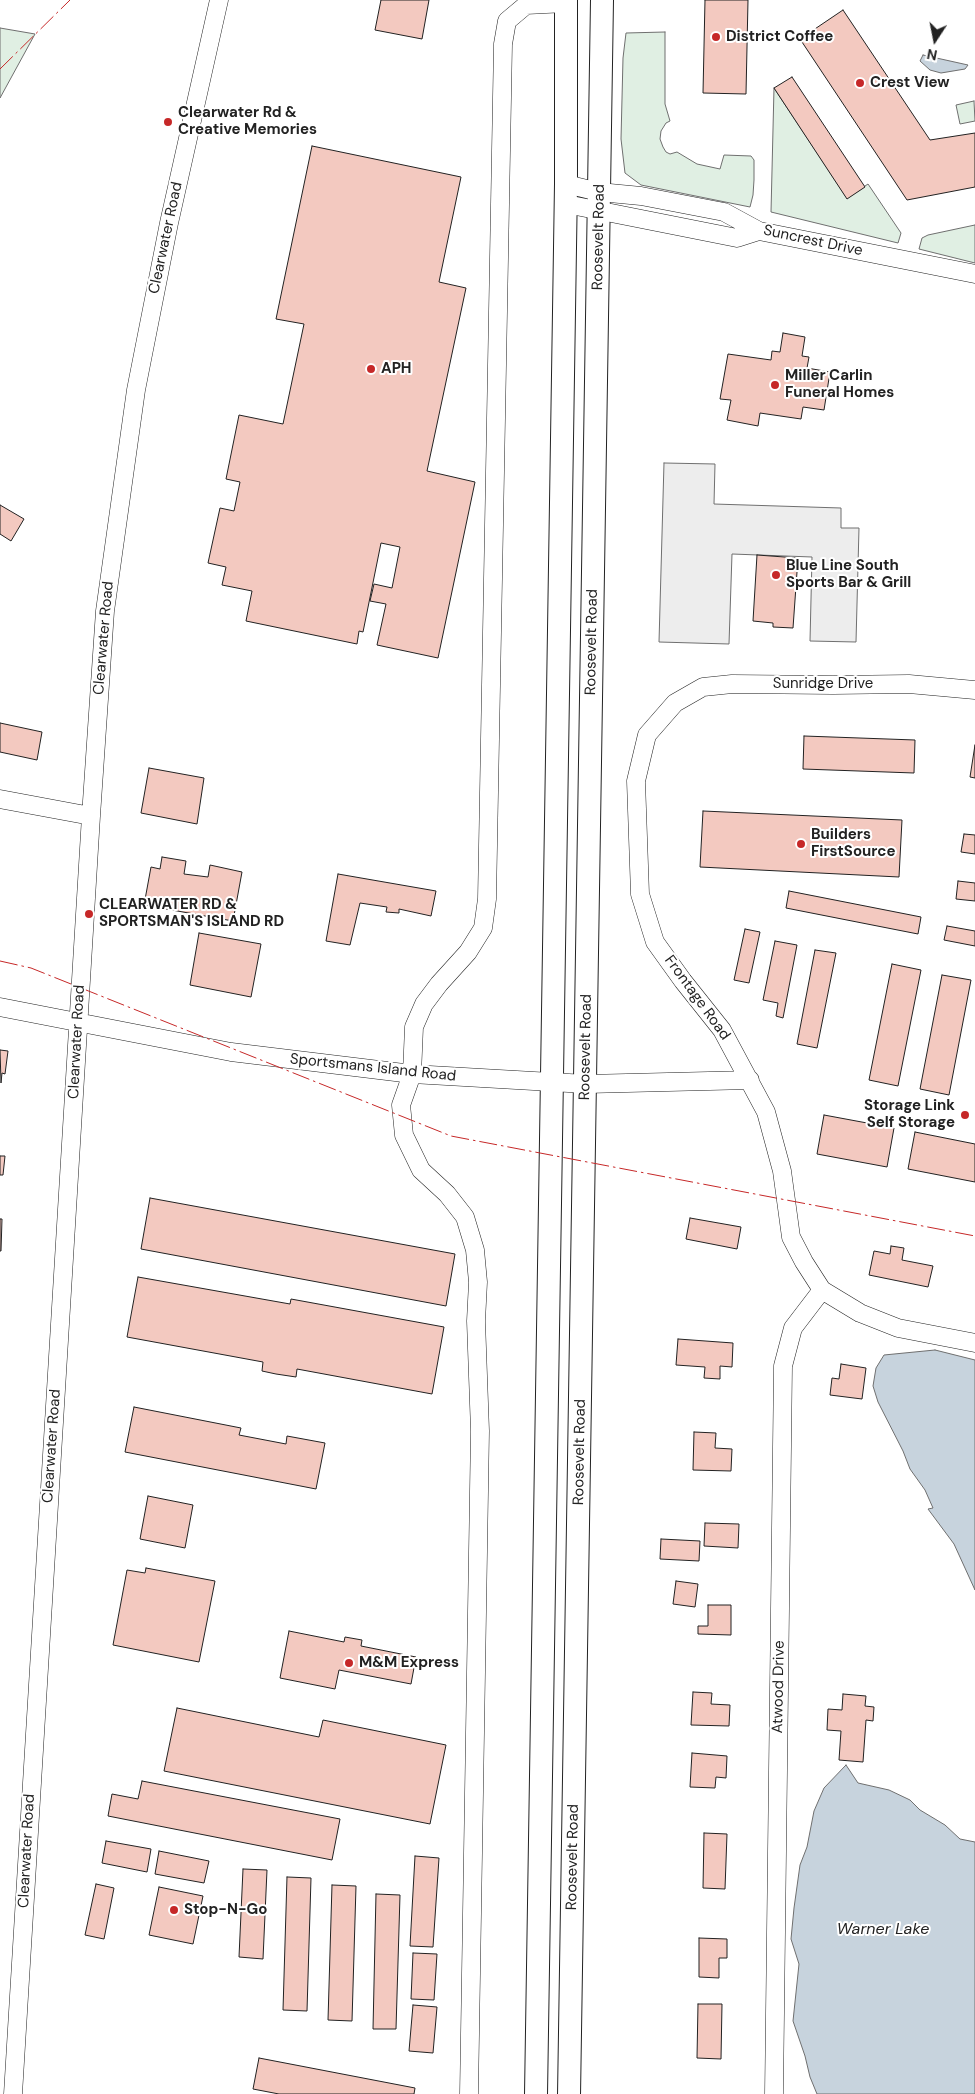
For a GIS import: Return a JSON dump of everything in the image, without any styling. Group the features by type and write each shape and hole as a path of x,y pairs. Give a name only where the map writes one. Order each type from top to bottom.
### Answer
{"main road":[{"name":"Roosevelt Road","path":"569,2094 602,0"},
{"path":"536,2094 550,1083 566,194 566,1"}],"street":[{"name":"Clearwater Road","path":"13,2094 7,2050 79,1023 105,611 136,390 169,223 219,0"},
{"path":"469,2094 480,1432 476,1322 478,1282 475,1250 466,1217 447,1194 421,1170 404,1135 401,1105 412,1074 414,1027 424,1004 468,952 483,928 487,899 503,44 507,22 526,5 566,1"},
{"path":"566,194 599,202"},
{"name":"Suncrest Drive","path":"599,202 737,238 759,232 975,274"},
{"name":"Sunridge Drive","path":"675,703 704,687 732,684 909,684 975,690"},
{"name":"Frontage Road","path":"675,703 647,735 636,781 640,894 655,942 722,1030 766,1112 782,1171 791,1237 822,1290"},
{"path":"0,799 91,816"},
{"name":"Sportsmans Island Road","path":"0,1007 231,1052 412,1074 586,1084 750,1080"},
{"path":"822,1290 860,1313 898,1328 975,1343"},
{"name":"Atwood Drive","path":"774,2094 783,1366 793,1328 822,1290"}],"green space":[{"path":"0,28 35,34 0,98"},
{"path":"665,32 665,104 670,121 666,123 661,131 660,139 663,147 670,154 677,152 697,164 720,169 724,155 751,156 754,160 754,180 750,207 641,185 625,173 621,139 623,58 626,33"},
{"path":"774,88 847,198 868,184 901,233 898,243 771,212"},
{"path":"974,101 975,121 960,124 956,105"},
{"path":"975,225 975,263 919,249 922,238 928,235"}],"shaded area":[{"path":"664,463 715,464 714,504 841,508 841,528 859,528 856,642 810,641 812,557 732,554 729,644 659,642"}],"water":[{"path":"923,55 968,65 965,69 941,73 930,70 920,61"},
{"path":"935,1350 975,1360 975,1590 954,1544 928,1509 933,1508 925,1490 910,1469 878,1402 873,1386 876,1368 884,1355"},
{"name":"Warner Lake","path":"846,1765 858,1783 889,1790 910,1800 920,1810 945,1825 960,1839 975,1842 975,2094 817,2094 810,2077 793,2021 799,1964 791,1939 794,1908 800,1865 807,1847 814,1811 824,1788"}],"building":[{"path":"381,0 429,0 422,39 375,30"},
{"path":"705,0 748,0 746,94 703,93"},
{"name":"Crest View","path":"843,10 930,140 975,133 975,187 907,200 800,39"},
{"path":"792,77 865,187 847,199 774,88"},
{"name":"APH","path":"312,146 461,177 439,282 466,288 427,471 475,482 438,658 377,645 386,604 370,601 374,584 392,588 400,547 381,543 363,632 359,631 357,644 246,621 252,591 222,585 226,567 208,563 220,508 234,511 240,482 226,479 239,415 283,424 304,324 276,319"},
{"name":"Miller Carlin Funeral Homes","path":"783,333 805,337 802,356 809,357 807,368 830,372 824,410 803,407 801,419 760,413 758,426 727,420 731,400 720,399 728,354 771,360 772,351 780,352"},
{"path":"0,505 24,519 11,541 0,534"},
{"name":"Blue Line South Sports Bar & Grill","path":"757,555 798,558 793,628 773,627 773,623 753,621"},
{"path":"0,723 42,732 37,760 0,752"},
{"path":"804,736 915,740 914,773 803,769"},
{"path":"975,745 975,778 970,777"},
{"path":"149,768 204,778 197,824 141,813"},
{"name":"Builders FirstSource","path":"703,811 902,820 899,877 700,867"},
{"path":"964,834 975,835 975,854 961,852"},
{"path":"162,857 186,861 184,874 208,877 210,865 242,872 233,921 144,905 151,867 160,869"},
{"path":"338,874 436,891 431,916 399,909 399,913 386,912 387,907 360,903 350,945 326,941"},
{"path":"958,881 975,883 975,901 956,899"},
{"path":"789,891 921,917 918,934 786,908"},
{"path":"947,926 975,931 975,946 944,940"},
{"path":"745,929 760,932 749,983 734,980"},
{"path":"199,933 261,944 251,997 190,985"},
{"path":"775,941 797,945 783,1018 776,1016 778,1003 763,1000"},
{"path":"815,950 836,953 817,1048 797,1044"},
{"path":"892,964 921,970 898,1086 869,1080"},
{"path":"942,975 971,980 949,1095 920,1089"},
{"path":"0,1050 8,1051 5,1074 2,1073 1,1083"},
{"path":"824,1115 894,1128 887,1167 817,1154"},
{"path":"915,1132 975,1144 975,1182 908,1169"},
{"path":"0,1156 5,1156 3,1175 0,1175"},
{"path":"150,1198 455,1254 446,1306 141,1249"},
{"path":"690,1218 741,1227 737,1249 686,1239"},
{"path":"0,1219 2,1219 1,1251 0,1251"},
{"path":"891,1246 904,1248 902,1260 933,1266 928,1287 869,1275 874,1251 890,1254"},
{"path":"138,1277 290,1304 291,1299 444,1327 432,1394 297,1369 296,1377 276,1374 262,1371 263,1362 127,1337"},
{"path":"678,1339 733,1343 732,1367 720,1366 720,1379 704,1378 705,1367 676,1365"},
{"path":"841,1364 866,1368 862,1399 830,1395 832,1378 839,1379"},
{"path":"134,1407 241,1428 239,1435 286,1444 287,1436 325,1443 316,1489 125,1452"},
{"path":"694,1432 716,1433 715,1448 732,1449 731,1471 693,1470"},
{"path":"148,1496 193,1505 185,1548 140,1539"},
{"path":"705,1523 739,1524 738,1548 704,1546"},
{"path":"661,1539 700,1541 699,1561 660,1559"},
{"path":"146,1568 215,1581 199,1662 113,1645 127,1570 145,1573"},
{"path":"676,1581 698,1584 695,1607 673,1604"},
{"path":"708,1605 731,1605 731,1635 698,1634 698,1626 708,1626"},
{"name":"M&M Express","path":"289,1631 344,1642 345,1637 362,1640 361,1646 416,1657 411,1684 339,1670 335,1689 280,1678"},
{"path":"693,1692 712,1693 711,1704 730,1705 729,1726 691,1725"},
{"path":"843,1694 866,1696 865,1706 874,1707 873,1721 866,1720 863,1762 839,1760 841,1731 827,1730 828,1709 842,1710"},
{"path":"177,1708 319,1737 323,1720 446,1745 430,1824 164,1771"},
{"path":"692,1753 727,1756 726,1778 716,1777 715,1788 690,1787"},
{"path":"142,1781 340,1819 332,1860 108,1816 112,1794 138,1799"},
{"path":"704,1833 727,1834 725,1889 703,1888"},
{"path":"106,1841 151,1849 147,1872 102,1863"},
{"path":"159,1851 209,1861 204,1883 155,1874"},
{"path":"415,1856 439,1858 433,1947 410,1946"},
{"path":"243,1869 267,1870 263,1959 239,1957"},
{"path":"287,1877 311,1878 307,2011 283,2010"},
{"path":"96,1884 114,1888 104,1939 85,1935"},
{"path":"332,1885 356,1886 352,2021 328,2020"},
{"path":"159,1887 203,1896 193,1944 149,1935"},
{"path":"376,1894 400,1895 396,2029 373,2029"},
{"path":"699,1938 727,1939 727,1958 719,1958 719,1978 699,1977"},
{"path":"413,1953 437,1954 434,2000 411,1999"},
{"path":"698,2004 722,2004 721,2059 697,2058"},
{"path":"413,2005 437,2007 433,2053 409,2051"},
{"path":"259,2058 415,2088 414,2094 279,2094 253,2089"}],"power":[{"path":"0,69 70,0"},
{"path":"0,961 31,968 451,1136 975,1236"}],"place":[{"name":"District Coffee","path":"716,37"},
{"name":"Crest View","path":"860,83"},
{"name":"Clearwater Rd & Creative Memories","path":"168,122"},
{"name":"APH","path":"371,369"},
{"name":"Miller Carlin Funeral Homes","path":"775,385"},
{"name":"Blue Line South Sports Bar & Grill","path":"776,575"},
{"name":"Builders FirstSource","path":"801,844"},
{"name":"CLEARWATER RD & SPORTSMAN'S ISLAND RD","path":"89,914"},
{"name":"Storage Link Self Storage","path":"965,1115"},
{"name":"M&M Express","path":"349,1663"},
{"name":"Stop-N-Go","path":"174,1910"}]}
